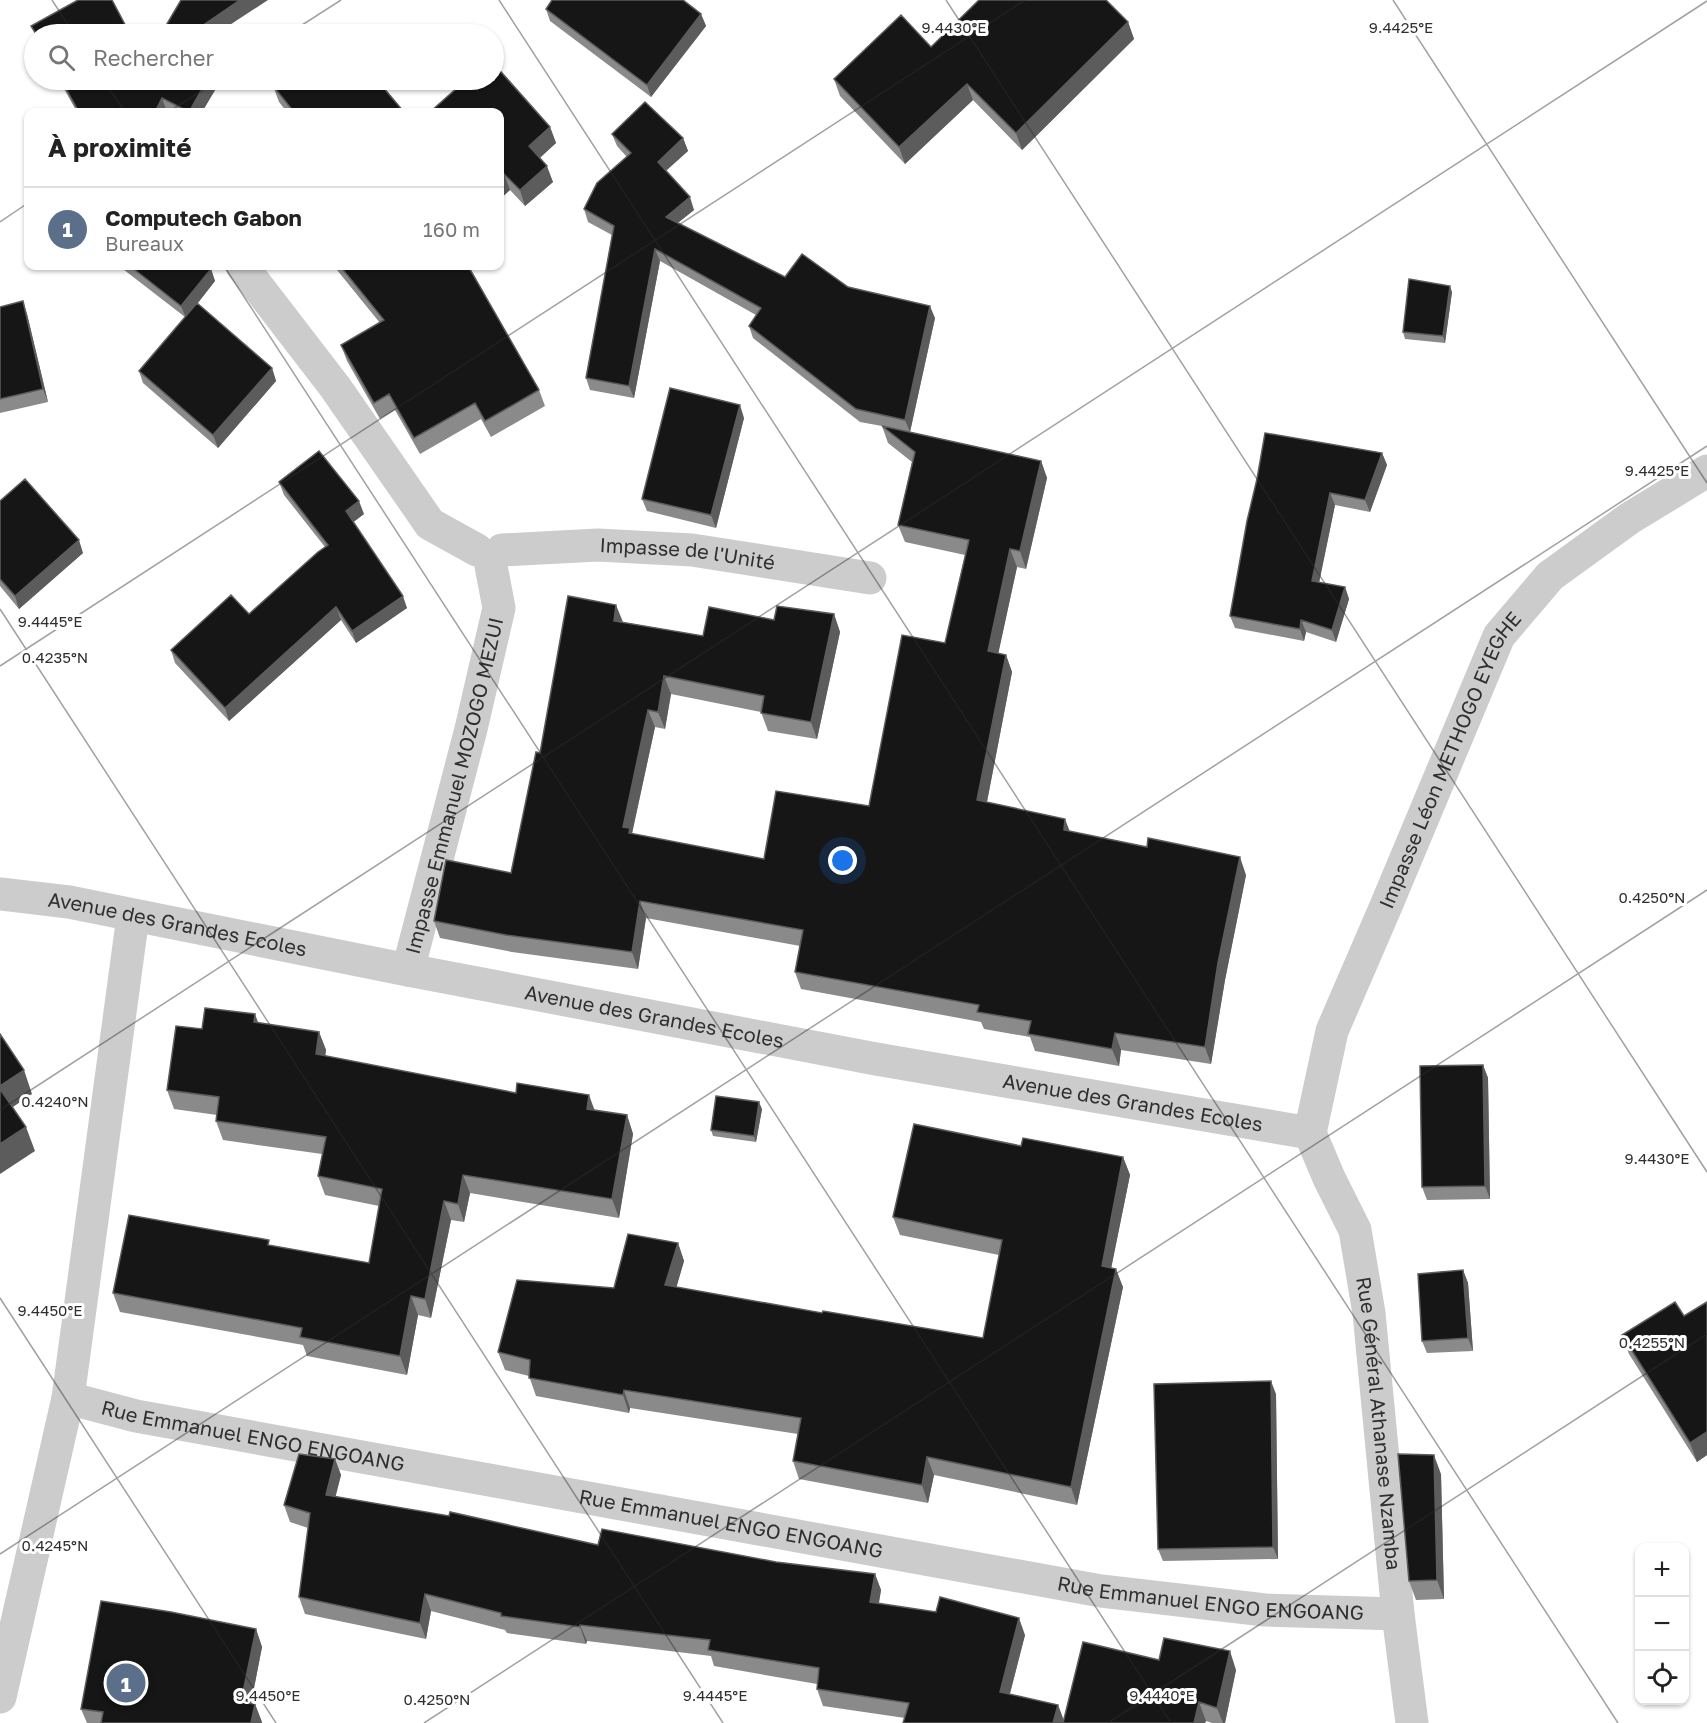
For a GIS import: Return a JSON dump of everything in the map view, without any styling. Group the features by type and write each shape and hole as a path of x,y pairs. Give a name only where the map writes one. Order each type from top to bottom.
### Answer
{"street":[{"path":"245,270 335,387 430,524 490,556"},
{"name":"Impasse Léon METHOGO EYEGHE","path":"1310,1133 1332,1030 1499,636 1550,576 1630,518 1707,471"},
{"name":"Impasse de l'Unité","path":"490,556 598,544 692,550 870,578"},
{"name":"Impasse Emmanuel MOZOGO MEZUI","path":"408,970 471,729 499,609 490,556"},
{"name":"Avenue des Grandes Ecoles","path":"0,894 69,902 408,970 876,1059 1310,1133"},
{"path":"0,1697 68,1398 133,916"},
{"name":"Rue Général Athanase Nzamba","path":"1310,1133 1355,1230 1369,1313 1398,1614 1412,1723"},
{"name":"Rue Emmanuel ENGO ENGOANG","path":"68,1398 136,1416 1101,1591 1266,1610 1398,1614"}],"building":[{"path":"78,0 112,0 125,24 35,24"},
{"path":"181,0 240,0 205,24 167,24"},
{"path":"552,0 683,0 701,14 647,85 546,9"},
{"path":"979,0 1106,0 1128,22 1016,133 967,84 899,147 834,79 901,15 931,47"},
{"path":"504,75 550,127 529,146 547,166 520,190 504,174 504,108 434,108 455,90 504,90"},
{"path":"67,90 201,90 191,108 181,108 162,98 157,108 77,108"},
{"path":"276,90 385,90 401,108 291,108"},
{"path":"645,102 683,138 658,162 690,197 666,217 785,277 802,254 848,287 930,306 905,420 856,409 749,326 761,308 655,249 629,386 586,378 614,226 584,209 597,183 631,153 612,134"},
{"path":"135,270 210,270 181,306"},
{"path":"343,270 470,270 539,390 485,421 475,403 414,438 389,394 374,403 341,345 384,320"},
{"path":"1409,279 1450,286 1443,336 1403,332"},
{"path":"23,301 43,389 0,399 0,307"},
{"path":"197,303 272,368 213,435 139,371"},
{"path":"670,388 740,405 711,515 642,499"},
{"path":"882,426 1041,461 1020,551 1010,549 988,651 1006,655 977,800 1065,819 1064,830 1147,847 1148,838 1240,857 1218,963 1205,1047 1115,1033 1112,1049 1028,1034 1031,1021 977,1012 979,1005 795,972 803,930 640,901 632,952 506,935 434,921 446,860 511,873 536,752 540,753 568,596 616,605 614,621 703,636 709,607 774,620 777,606 834,614 811,722 761,713 764,696 664,676 658,712 648,710 623,827 630,828 629,833 764,859 776,791 869,806 902,635 945,643 969,540 898,525 915,452"},
{"path":"1265,433 1382,453 1365,500 1330,493 1312,581 1345,587 1332,630 1301,620 1300,629 1230,616"},
{"path":"319,451 359,501 346,511 403,596 352,631 336,607 225,708 171,650 231,595 249,614 328,545 279,482"},
{"path":"25,479 79,540 15,596 0,579 0,501"},
{"path":"205,1008 255,1014 254,1022 319,1032 316,1054 516,1093 517,1083 589,1095 587,1109 627,1115 612,1199 463,1175 458,1204 444,1201 425,1299 411,1296 400,1356 300,1337 302,1328 113,1293 129,1215 269,1240 268,1245 369,1263 382,1189 318,1176 326,1137 216,1121 219,1097 167,1090 176,1026 202,1029"},
{"path":"0,1034 24,1070 0,1086"},
{"path":"1483,1065 1485,1186 1422,1187 1420,1066"},
{"path":"0,1089 26,1127 0,1144"},
{"path":"716,1096 759,1102 754,1136 711,1130"},
{"path":"914,1124 1021,1146 1023,1138 1123,1157 1102,1266 1116,1269 1071,1487 927,1457 922,1485 793,1461 801,1418 624,1390 623,1395 529,1378 530,1360 498,1352 517,1280 614,1288 628,1234 678,1243 665,1285 822,1313 823,1311 983,1338 1002,1240 893,1217"},
{"path":"1463,1270 1468,1338 1422,1341 1418,1274"},
{"path":"1675,1302 1684,1316 1707,1302 1707,1432 1690,1443 1622,1335"},
{"path":"1271,1381 1273,1547 1158,1549 1154,1384"},
{"path":"299,1454 335,1459 326,1495 449,1516 450,1512 598,1545 602,1529 776,1562 875,1574 870,1602 936,1612 940,1597 1019,1618 1000,1692 1058,1705 1053,1723 903,1723 909,1703 817,1689 819,1668 708,1650 710,1640 580,1625 580,1627 501,1616 501,1613 425,1594 420,1623 299,1597 310,1513 284,1505"},
{"path":"1398,1454 1434,1455 1437,1580 1409,1581"},
{"path":"101,1601 256,1629 241,1702 255,1704 251,1723 101,1723 103,1712 81,1709"},
{"path":"1164,1638 1230,1651 1217,1708 1199,1702 1194,1723 1063,1723 1083,1642 1159,1660"}],"place":[{"name":"Computech Gabon","path":"126,1683"}]}
